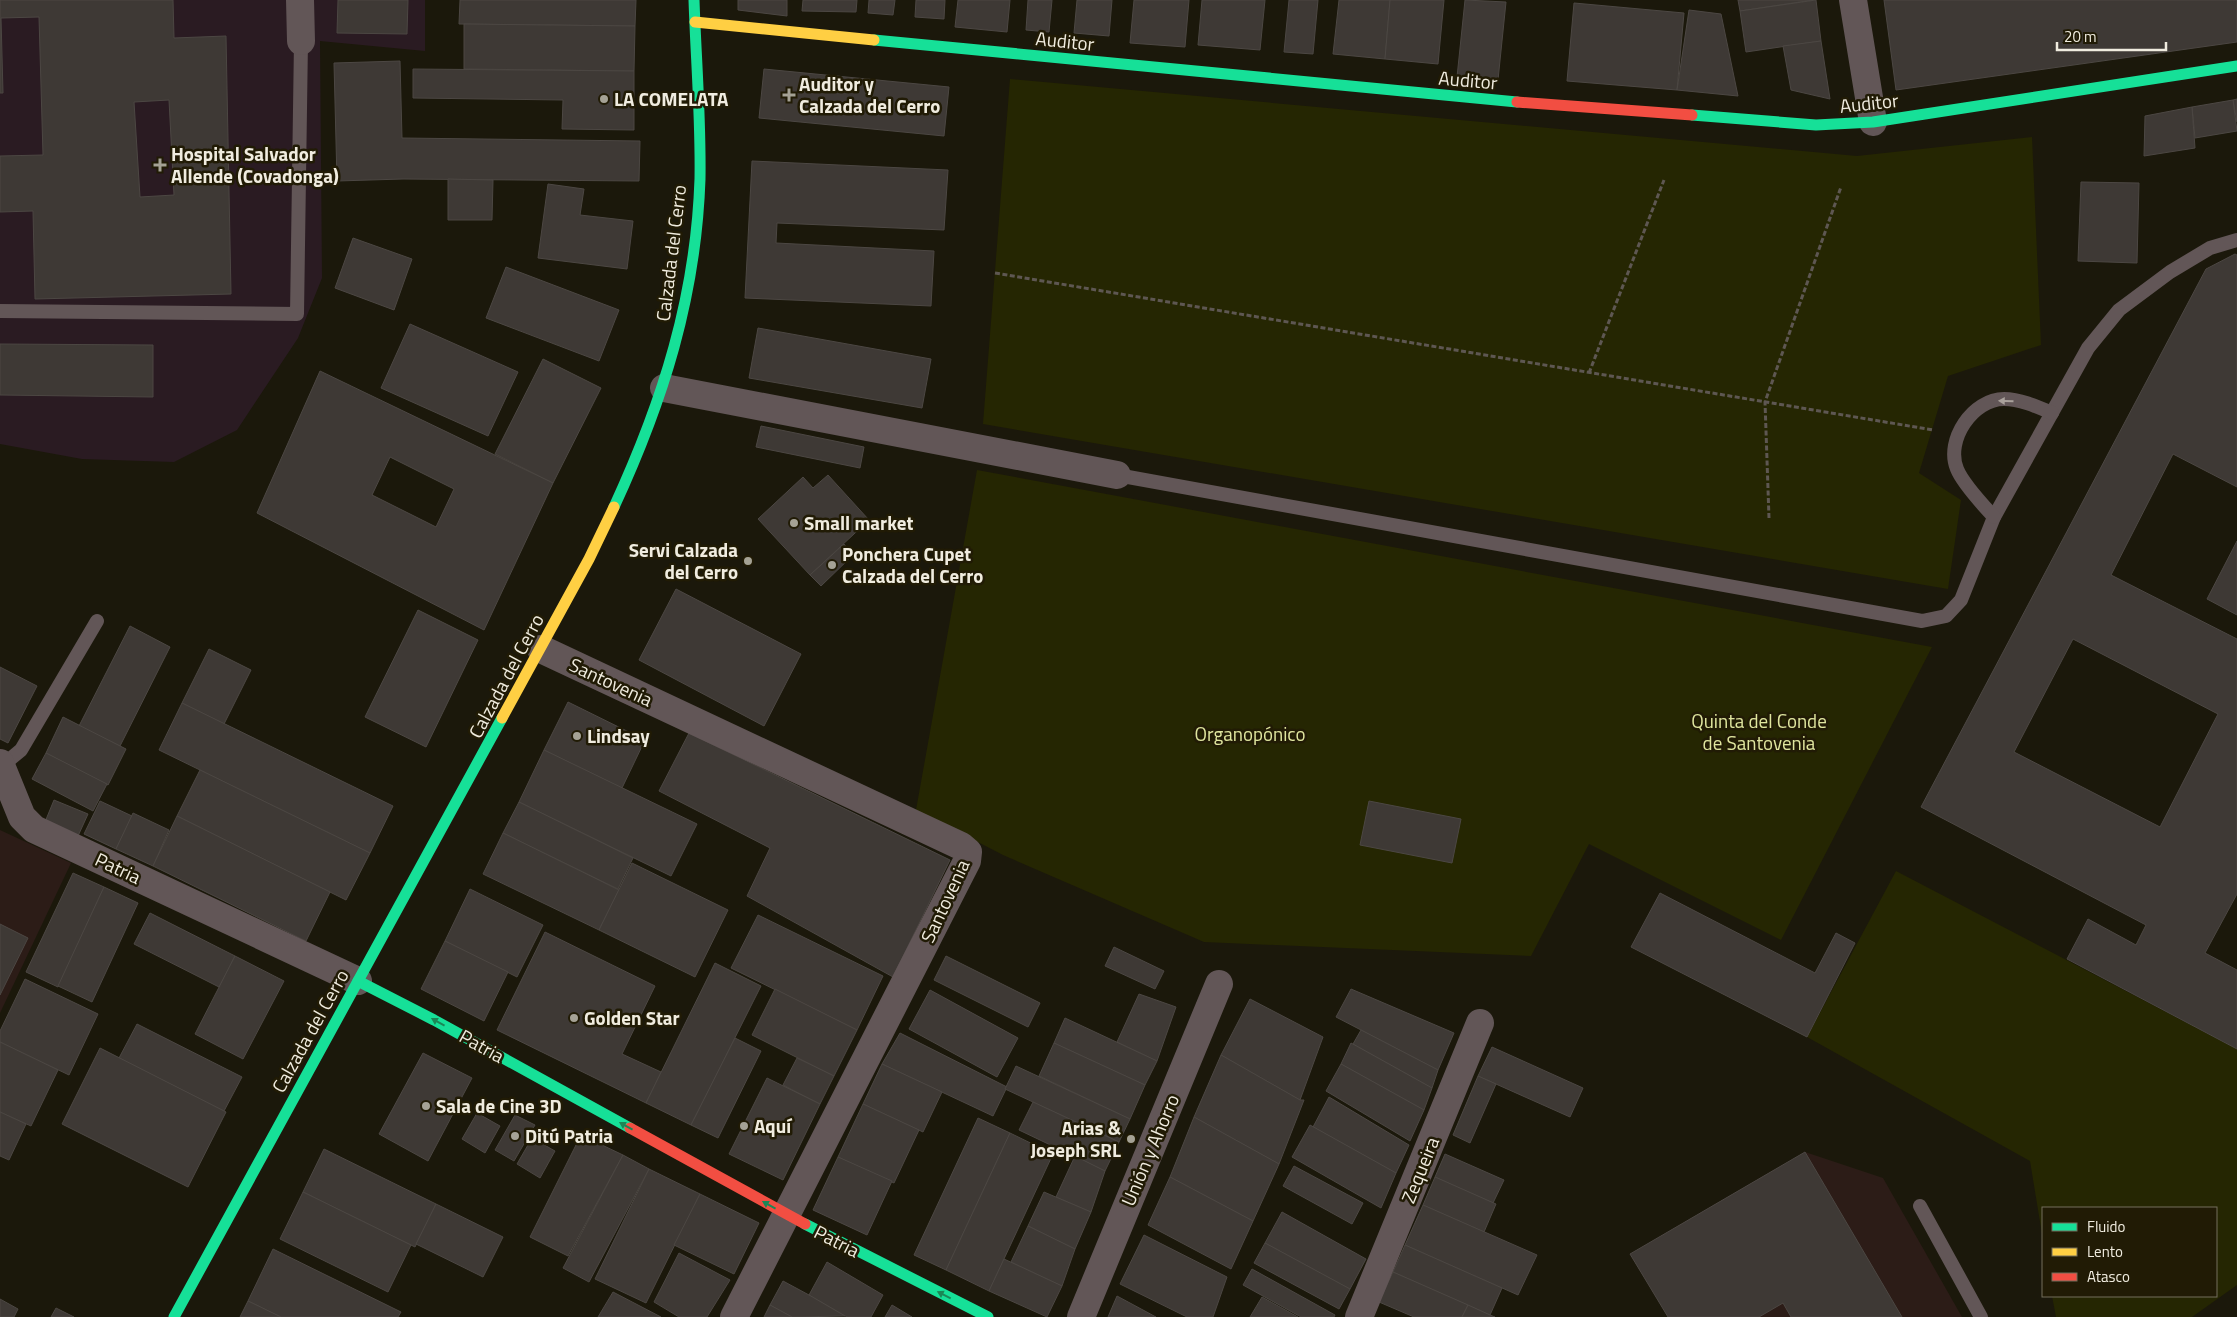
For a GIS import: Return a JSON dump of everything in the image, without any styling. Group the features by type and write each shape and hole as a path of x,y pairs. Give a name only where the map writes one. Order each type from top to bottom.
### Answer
{"street":[{"path":"300,0 301,41"},
{"name":"Calzada del Cerro","path":"174,1317 589,559 620,493 664,388 688,292 695,241 700,145 694,0"},
{"path":"1854,0 1873,122"},
{"name":"Auditor","path":"695,22 1502,100 1816,124 1873,122 2237,66"},
{"path":"664,388 1117,475"},
{"name":"Santovenia","path":"541,649 961,846 968,852 967,861 734,1317"},
{"name":"Patria","path":"1,764 12,799 22,818 34,829 358,980 787,1215 988,1317"},
{"name":"Unión y Ahorro","path":"1081,1317 1220,984"},
{"name":"Zequeira","path":"1360,1317 1480,1023"}],"lane":[{"path":"0,311 297,314 301,41"},
{"path":"1117,475 1922,622 1946,616 1961,600 1994,518 2088,348 2119,310 2170,272 2210,248 2237,240"},
{"path":"1994,518 1957,469 1955,450 1964,423 1978,409 2004,399 2036,406 2052,413"},
{"path":"1,764 20,750 98,621"},
{"path":"1920,1206 1982,1317"}],"path":[{"path":"1589,373 1664,180"},
{"path":"1769,518 1765,402 1842,188"},
{"path":"995,273 1959,435"}],"shaded area":[{"name":"Hospital Salvador Allende (Covadonga)","path":"0,0 425,0 425,51 320,41 322,278 298,338 237,430 174,462 82,459 0,444"},
{"path":"0,830 71,863 0,1013"},
{"path":"1805,1152 1883,1178 1962,1317 1668,1317 1630,1254"}],"green space":[{"path":"1010,79 1857,156 2032,137 2041,345 1948,376 1919,473 1961,500 1948,589 983,424"},
{"name":"Organopónico","path":"977,470 1932,647 1781,940 1589,844 1531,956 1204,942 1003,855 916,810"},
{"path":"1896,871 2237,1049 2237,1285 2192,1317 2056,1317 2052,1297 2217,1297 2217,1207 2042,1207 2042,1234 2030,1161 1807,1037"}],"building":[{"path":"0,0 173,0 174,38 226,36 231,294 35,299 33,211 0,212 0,156 43,155 39,17 1,18 3,93 0,93","holes":["169,100 174,195 140,197 134,102"]},
{"path":"338,0 408,0 407,34 337,33"},
{"path":"460,0 636,0 635,26 459,24"},
{"path":"738,0 787,0 787,16 738,10"},
{"path":"803,0 857,0 856,12 802,11"},
{"path":"869,0 895,0 893,15 868,13"},
{"path":"916,0 945,0 944,19 915,17"},
{"path":"958,0 1010,0 1007,32 955,27"},
{"path":"1028,0 1052,0 1049,32 1026,30"},
{"path":"1077,0 1112,0 1109,36 1074,33"},
{"path":"1134,0 1189,0 1185,47 1130,43"},
{"path":"1202,0 1265,0 1260,50 1198,45"},
{"path":"1289,0 1318,0 1313,54 1284,52"},
{"path":"1339,0 1390,0 1385,59 1333,54"},
{"path":"1390,0 1444,0 1438,64 1385,59"},
{"path":"1465,0 1506,2 1498,80 1457,77"},
{"path":"1738,0 1813,0 1740,11"},
{"path":"1816,0 1821,41 1746,52 1740,11"},
{"path":"1884,0 2237,0 2237,42 1896,90"},
{"path":"1574,3 1684,13 1677,90 1567,81"},
{"path":"1689,10 1721,14 1738,96 1677,90"},
{"path":"464,24 635,26 634,71 464,69"},
{"path":"1821,41 1830,99 1791,90 1783,46"},
{"path":"400,61 402,138 640,141 639,181 403,179 337,181 334,63"},
{"path":"413,69 634,71 634,130 562,129 563,100 413,98"},
{"path":"764,69 949,87 944,136 759,118"},
{"path":"2237,99 2237,122 2233,100"},
{"path":"2233,100 2237,131 2195,138 2192,107"},
{"path":"2192,107 2195,148 2144,156 2145,116"},
{"path":"752,161 948,170 944,230 777,223 776,243 934,251 931,306 745,298"},
{"path":"448,179 493,180 492,220 448,220"},
{"path":"2081,182 2139,183 2137,263 2078,261"},
{"path":"548,184 584,189 580,215 633,221 627,269 538,258"},
{"path":"353,238 412,259 394,310 335,288"},
{"path":"2235,254 2237,255 2237,487 2173,454 2111,575 2237,639 2237,894 2205,953 2237,970 2237,1049 2067,959 2088,919 2136,945 2146,925 1921,807 2206,269","holes":["2073,639 2218,714 2160,827 2014,752"]},
{"path":"506,267 619,310 599,361 486,318"},
{"path":"410,324 518,372 488,436 381,388"},
{"path":"758,328 931,359 922,408 749,378"},
{"path":"0,344 153,345 153,397 0,395"},
{"path":"543,359 601,388 553,483 495,454"},
{"path":"320,371 553,483 484,630 257,513","holes":["390,457 454,489 436,527 372,495"]},
{"path":"761,426 864,447 860,468 756,447"},
{"path":"828,475 869,520 810,575 758,519 803,477 813,488"},
{"path":"2237,541 2237,615 2207,599"},
{"name":"Ponchera Cupet Calzada del Cerro","path":"844,544 853,555 821,586 810,575"},
{"path":"676,589 801,654 764,726 639,660"},
{"path":"418,610 478,640 426,747 365,717"},
{"path":"130,626 170,647 120,746 79,726"},
{"path":"209,649 251,670 224,724 182,703"},
{"path":"0,667 37,686 8,743 0,739"},
{"path":"568,702 645,740 622,788 544,750"},
{"path":"182,703 393,806 370,853 159,750"},
{"path":"63,717 126,749 108,785 46,753"},
{"path":"689,733 950,860 893,977 747,896 770,848 659,791"},
{"path":"544,750 697,824 671,876 519,802"},
{"path":"46,753 107,784 93,811 32,779"},
{"path":"200,770 370,853 346,900 177,816"},
{"path":"54,800 88,814 78,836 45,822"},
{"path":"100,801 132,816 116,849 84,834"},
{"path":"1369,801 1461,819 1452,863 1360,845"},
{"path":"519,802 633,858 618,889 503,833"},
{"path":"133,813 169,830 153,866 116,849"},
{"path":"177,816 330,892 306,941 153,866"},
{"path":"503,833 619,890 599,930 483,874"},
{"path":"632,863 728,910 695,977 599,930"},
{"path":"73,873 104,887 58,987 26,972"},
{"path":"104,887 138,903 92,1002 58,986"},
{"path":"470,889 543,925 517,977 445,941"},
{"path":"1660,893 1815,973 1836,933 1855,943 1807,1037 1631,947"},
{"path":"150,913 235,956 219,987 134,944"},
{"path":"758,915 883,976 857,1030 731,968"},
{"path":"0,924 28,938 0,995"},
{"path":"545,932 655,986 622,1054 661,1072 646,1103 497,1030"},
{"path":"445,941 508,972 484,1021 421,989"},
{"path":"1114,947 1164,971 1155,989 1105,966"},
{"path":"235,956 284,981 243,1059 195,1034"},
{"path":"946,956 1040,1003 1028,1027 934,980"},
{"path":"715,963 761,986 691,1125 646,1103"},
{"path":"25,979 98,1014 69,1075 0,1042 0,1031"},
{"path":"775,989 857,1030 834,1076 752,1035"},
{"path":"1351,989 1454,1033 1438,1070 1336,1017"},
{"path":"930,990 1018,1038 997,1077 909,1029"},
{"path":"1139,994 1176,1007 1157,1061 1117,1042"},
{"path":"1250,999 1323,1037 1300,1100 1221,1055"},
{"path":"1065,1018 1157,1061 1145,1085 1054,1043"},
{"path":"137,1024 242,1077 224,1111 119,1058"},
{"path":"1361,1030 1438,1070 1432,1088 1353,1044"},
{"path":"900,1033 1007,1087 993,1116 882,1064"},
{"path":"735,1038 761,1051 718,1138 691,1125"},
{"path":"0,1042 58,1070 31,1126 0,1112"},
{"path":"1054,1043 1145,1085 1130,1119 1039,1076"},
{"path":"1351,1043 1432,1088 1424,1110 1341,1064"},
{"path":"1492,1047 1583,1088 1570,1117 1478,1076"},
{"path":"100,1048 226,1112 188,1187 62,1124"},
{"name":"Sala de Cine 3D","path":"423,1053 472,1078 428,1161 379,1134"},
{"path":"1221,1055 1300,1100 1304,1100 1279,1164 1194,1117"},
{"path":"797,1058 834,1076 820,1104 783,1085"},
{"path":"882,1064 942,1092 923,1132 863,1104"},
{"path":"1341,1064 1424,1110 1410,1141 1326,1091"},
{"path":"1016,1066 1130,1119 1119,1142 1005,1089"},
{"path":"1478,1076 1496,1084 1470,1143 1453,1135"},
{"path":"767,1078 820,1104 783,1180 729,1154"},
{"path":"1329,1097 1409,1145 1396,1173 1313,1127"},
{"path":"1033,1102 1119,1142 1105,1171 1019,1130"},
{"path":"863,1104 919,1130 894,1183 838,1157"},
{"path":"0,1112 26,1124 9,1160 0,1156"},
{"path":"477,1113 500,1126 485,1153 462,1139"},
{"path":"515,1115 535,1125 514,1161 495,1150"},
{"path":"1194,1117 1279,1164 1253,1221 1170,1177"},
{"path":"978,1118 1010,1133 946,1270 914,1255"},
{"path":"1310,1125 1396,1173 1381,1208 1292,1157"},
{"path":"1010,1133 1053,1154 989,1291 946,1270"},
{"path":"581,1135 623,1155 568,1256 530,1237"},
{"path":"532,1138 555,1151 540,1178 517,1164"},
{"path":"324,1149 436,1204 415,1247 303,1192"},
{"path":"1805,1152 1902,1317 1791,1317 1783,1303 1759,1317 1668,1317 1630,1254"},
{"path":"1445,1154 1504,1180 1493,1203 1435,1177"},
{"path":"623,1155 649,1169 589,1282 563,1268"},
{"path":"1075,1156 1105,1171 1091,1212 1056,1197"},
{"path":"838,1157 892,1181 867,1235 813,1210"},
{"path":"1294,1166 1363,1203 1352,1224 1283,1186"},
{"path":"649,1169 700,1194 646,1303 595,1279"},
{"path":"1170,1177 1253,1221 1231,1269 1148,1225"},
{"path":"1435,1177 1496,1204 1484,1232 1423,1205"},
{"path":"303,1192 411,1245 388,1292 280,1239"},
{"path":"1044,1192 1091,1212 1075,1249 1028,1226"},
{"path":"700,1194 759,1223 734,1274 674,1245"},
{"path":"436,1204 503,1237 483,1277 416,1244"},
{"path":"1423,1205 1537,1255 1518,1295 1405,1245"},
{"path":"1282,1212 1366,1259 1350,1289 1265,1243"},
{"path":"1028,1226 1075,1249 1062,1286 1011,1262"},
{"path":"1144,1235 1227,1277 1213,1317 1187,1317 1120,1284"},
{"path":"1265,1243 1350,1289 1339,1309 1254,1263"},
{"path":"1405,1245 1502,1288 1490,1315 1393,1272"},
{"path":"273,1249 401,1312 398,1317 281,1317 248,1301"},
{"path":"679,1253 730,1280 707,1317 679,1317 654,1302"},
{"path":"1004,1259 1062,1286 1047,1317 989,1291"},
{"path":"827,1262 883,1295 871,1317 847,1317 809,1295"},
{"path":"1252,1269 1335,1315 1334,1317 1301,1317 1243,1285"},
{"path":"1393,1272 1468,1305 1462,1317 1414,1317 1379,1302"},
{"path":"783,1281 845,1316 792,1317 770,1305"},
{"path":"613,1292 661,1317 598,1317"},
{"path":"1117,1296 1156,1317 1108,1317"},
{"path":"1262,1297 1298,1317 1250,1317"},
{"path":"0,1299 18,1309 14,1317 0,1317"},
{"path":"248,1301 281,1317 240,1317"},
{"path":"770,1305 792,1317 764,1317"},
{"path":"892,1305 912,1317 885,1317"},
{"path":"1468,1305 1490,1315 1495,1317 1462,1317"},
{"path":"56,1308 74,1317 51,1317"}],"traffic: fast":[{"path":"614,507 648,428 662,388 674,348 692,265 700,179 694,0"},
{"path":"874,40 1517,102"},
{"path":"1692,115 1816,125 1873,122 2237,66"},
{"path":"174,1317 502,718"},
{"path":"358,981 434,1020 630,1128"},
{"path":"805,1224 988,1317"}],"traffic: slow":[{"path":"695,22 874,40"},
{"path":"502,718 589,559 614,507"}],"traffic: jam":[{"path":"1517,102 1692,115"},
{"path":"630,1128 805,1224"}],"place":[{"name":"Auditor y Calzada del Cerro","path":"789,95"},
{"name":"LA COMELATA","path":"604,99"},
{"name":"Hospital Salvador Allende (Covadonga)","path":"160,165"},
{"name":"Small market","path":"794,523"},
{"name":"Servi Calzada del Cerro","path":"748,561"},
{"name":"Ponchera Cupet Calzada del Cerro","path":"832,565"},
{"name":"Lindsay","path":"577,736"},
{"name":"Golden Star","path":"574,1018"},
{"name":"Sala de Cine 3D","path":"426,1106"},
{"name":"Aquí","path":"744,1126"},
{"name":"Ditú Patria","path":"515,1136"},
{"name":"Arias & Joseph SRL","path":"1131,1139"}],"park label":[{"name":"Quinta del Conde de Santovenia","path":"1759,732"}]}
